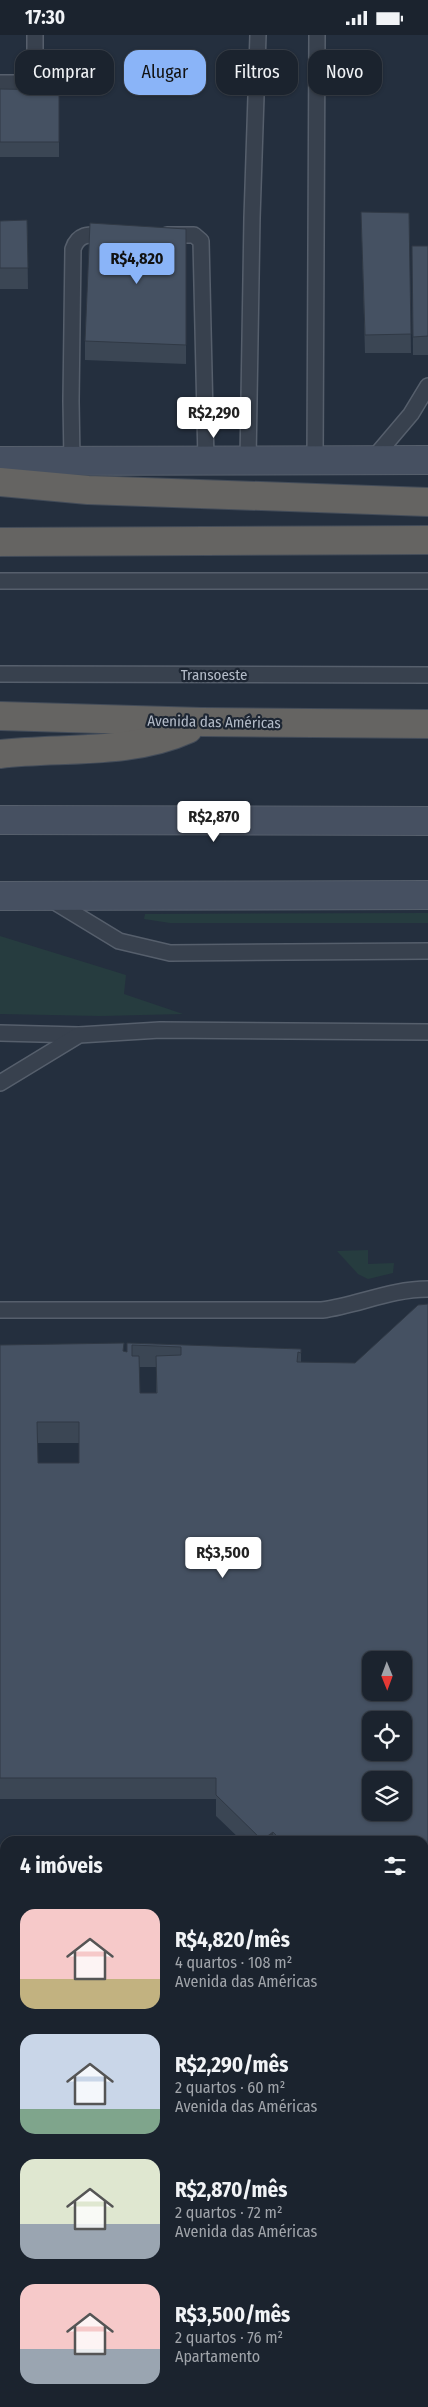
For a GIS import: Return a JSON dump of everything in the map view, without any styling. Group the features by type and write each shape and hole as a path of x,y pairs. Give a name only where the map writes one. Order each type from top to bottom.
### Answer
{"highway":[{"path":"0,482 88,490 428,502"},
{"path":"0,542 428,540"},
{"name":"Avenida das Américas","path":"0,716 202,722 428,725"},
{"path":"0,754 132,744 173,736 202,722"}],"main road":[{"path":"0,461 428,460"},
{"path":"0,820 428,821"},
{"path":"0,896 428,895"}],"lane":[{"path":"0,83 35,83 35,35"},
{"path":"248,460 252,218 258,35"},
{"path":"315,460 317,35"},
{"path":"72,461 71,401 74,249 76,240 82,235 120,235"},
{"path":"148,235 194,235 201,241 206,460"},
{"path":"372,460 410,414 428,387"},
{"path":"0,581 428,581"},
{"name":"Transoeste","path":"0,674 428,675"},
{"path":"45,896 119,941 170,953 428,951"},
{"path":"0,1033 79,1035 160,1030 428,1032"},
{"path":"0,1083 79,1035"},
{"path":"0,1310 322,1310 341,1307 395,1292 428,1289"}],"green space":[{"path":"428,913 428,923 170,923 144,919 145,914"},
{"path":"0,936 126,975 124,994 183,1014 101,1016 0,1014"},
{"path":"368,1250 368,1264 394,1263 393,1273 368,1279 358,1274 337,1251"}],"building":[{"path":"0,89 15,89 15,95 59,95 59,142 0,142"},
{"path":"361,212 409,213 411,334 365,335"},
{"path":"27,220 28,268 0,268 0,221"},
{"path":"90,223 186,229 186,345 85,341"},
{"path":"412,246 428,246 428,336 413,337"},
{"path":"428,1304 428,1836 277,1836 273,1832 268,1836 258,1836 216,1795 216,1778 0,1778 0,1345 124,1343 123,1351 127,1352 127,1343 301,1349 301,1353 298,1352 297,1362 355,1363 418,1305","holes":["132,1345 181,1347 181,1355 156,1356 157,1393 140,1393 139,1356 132,1356","37,1422 79,1422 79,1463 38,1463"]}]}
